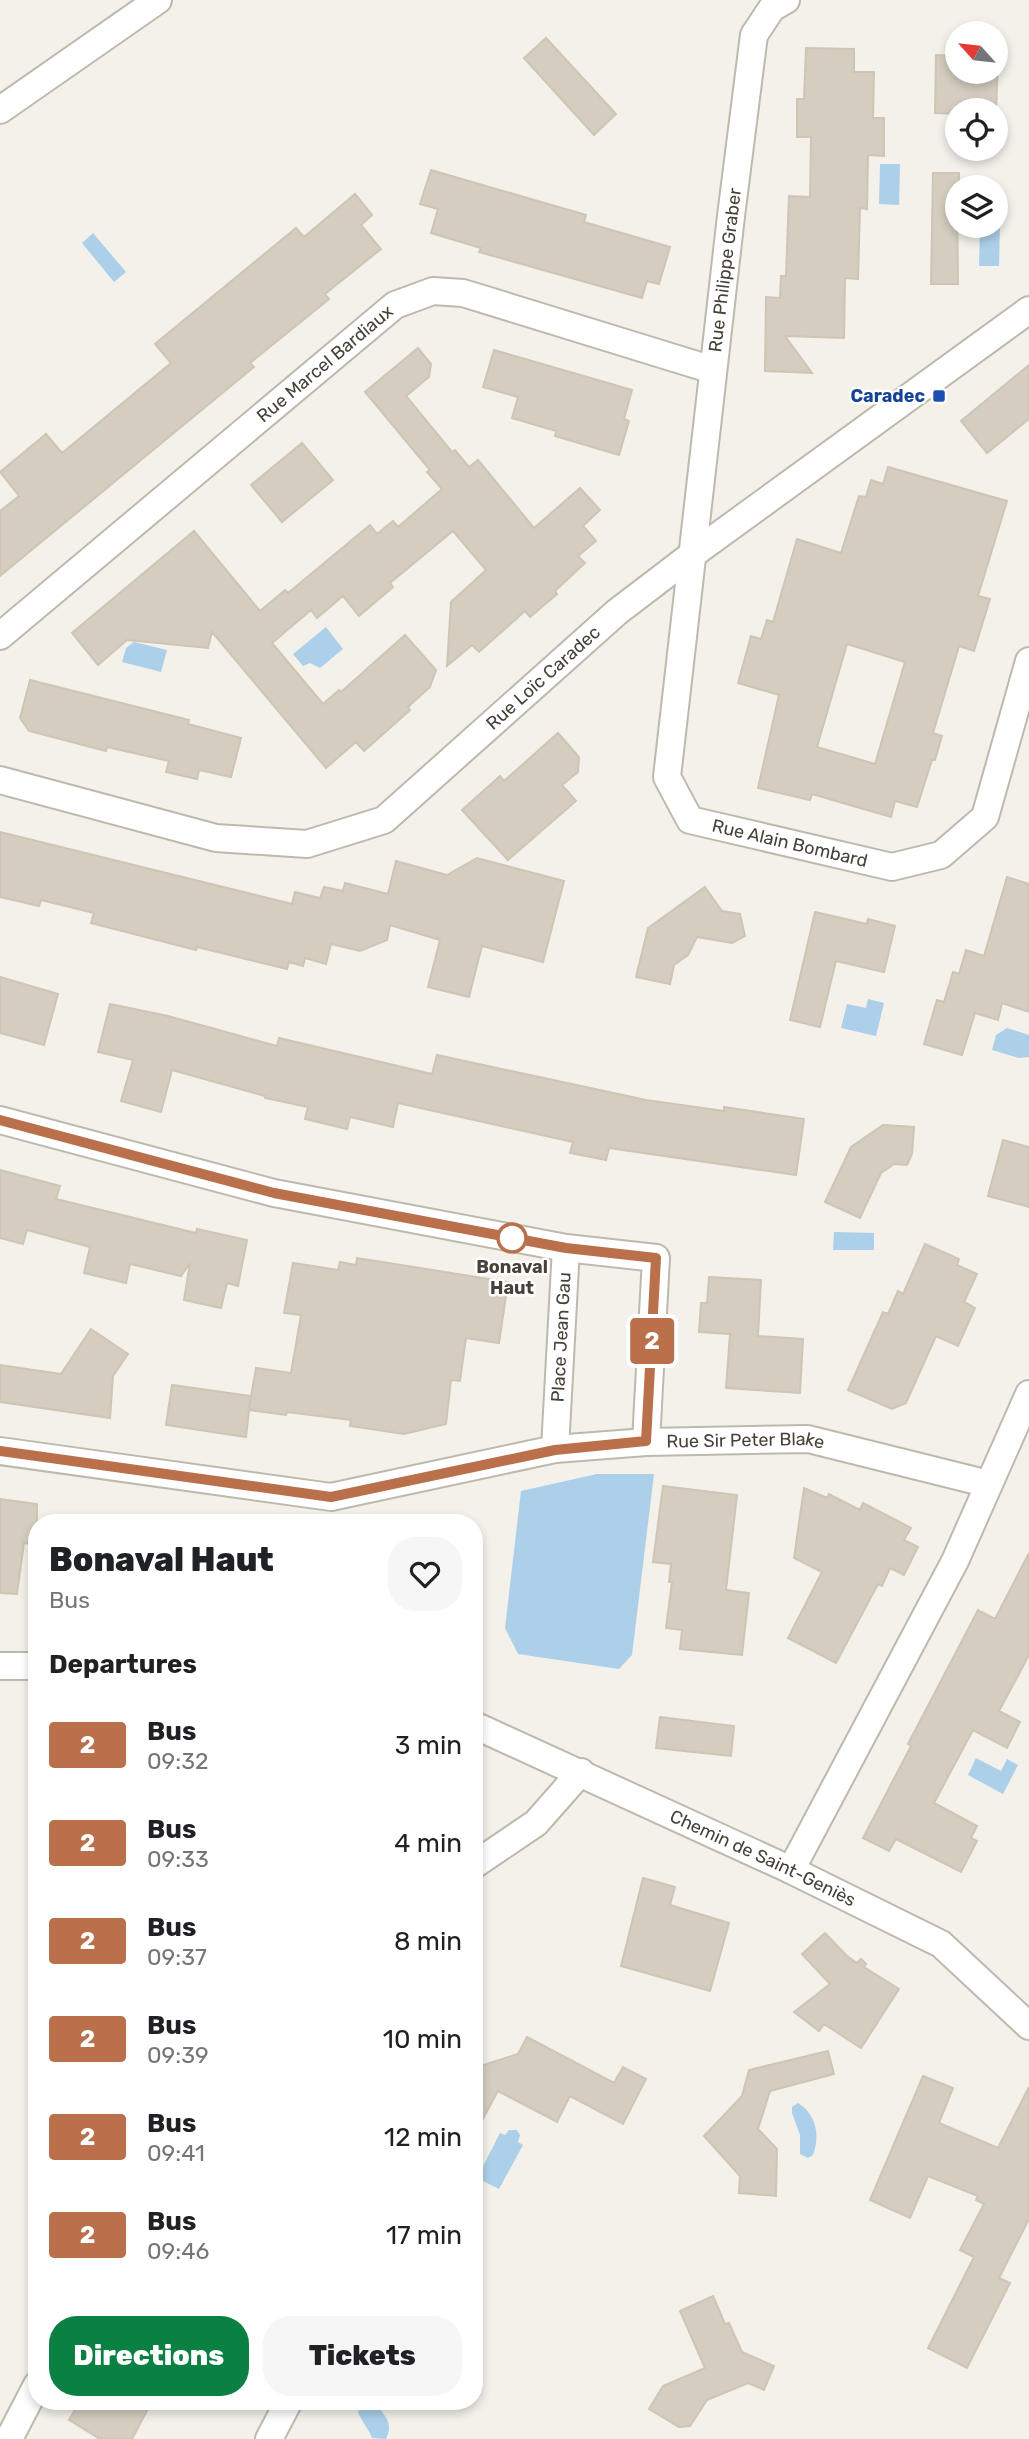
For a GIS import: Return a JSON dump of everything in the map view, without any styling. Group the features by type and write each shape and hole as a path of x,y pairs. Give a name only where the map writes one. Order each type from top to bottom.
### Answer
{"street":[{"path":"0,110 158,0"},
{"name":"Rue Philippe Graber","path":"693,554 754,35 772,8 786,0"},
{"name":"Rue Marcel Bardiaux","path":"0,636 395,305 433,291 463,293 713,370"},
{"name":"Rue Loïc Caradec","path":"0,780 216,838 307,844 384,820 617,612 1029,310"},
{"name":"Rue Alain Bombard","path":"693,554 667,777 690,820 892,867 941,855 985,817 1029,661"},
{"path":"0,1120 274,1193 566,1248"},
{"name":"Place Jean Gau","path":"555,1450 566,1248 656,1258 646,1441"},
{"path":"791,1870 955,1561 1029,1394"},
{"name":"Rue Sir Peter Blake","path":"0,1451 331,1497 555,1450 646,1441 808,1439 989,1484"},
{"path":"0,1667 28,1666"},
{"name":"Chemin de Saint-Geniès","path":"483,1729 791,1870 942,1944 1029,2026"},
{"path":"483,1859 536,1823 581,1772"},
{"path":"12,2433 28,2402"},
{"path":"269,2439 284,2410"}],"water":[{"path":"880,164 900,164 899,205 879,204"},
{"path":"93,233 126,272 114,282 82,243"},
{"path":"980,238 1000,238 999,266 979,266"},
{"path":"326,627 343,649 320,668 310,663 303,666 293,654"},
{"path":"134,642 167,650 161,672 122,662 126,648"},
{"path":"868,999 884,1003 876,1036 841,1028 847,1004 866,1008"},
{"path":"1007,1028 1029,1035 1029,1057 1019,1058 992,1050 996,1035"},
{"path":"834,1232 874,1233 874,1250 833,1250"},
{"path":"597,1474 654,1474 632,1655 619,1669 518,1654 505,1628 521,1491"},
{"path":"976,1758 1001,1771 1007,1759 1018,1765 1003,1794 968,1775"},
{"path":"798,2103 809,2114 815,2126 815,2148 813,2155 808,2158 800,2154 800,2135 792,2113 792,2107"},
{"path":"509,2130 517,2130 520,2135 518,2142 523,2145 499,2189 483,2181 483,2166 500,2133 505,2135"},
{"path":"381,2410 389,2427 386,2439 372,2438 358,2412"}],"building":[{"path":"546,38 616,114 594,135 524,58"},
{"path":"806,48 854,49 854,72 874,72 873,118 884,118 884,156 868,155 867,209 860,208 858,279 845,278 844,338 785,336 812,373 765,371 766,297 780,298 781,276 786,276 789,196 810,197 811,137 797,137 797,99 804,99"},
{"path":"936,55 945,55 945,84 997,84 997,98 945,98 945,113 935,113"},
{"path":"431,170 586,215 584,222 670,247 659,284 647,281 642,298 479,252 481,248 431,233 438,209 420,204"},
{"path":"933,173 959,173 945,175 945,238 958,238 958,284 931,284"},
{"path":"355,194 372,215 361,225 381,249 325,294 329,299 250,363 254,367 0,576 0,511 19,496 0,472 46,434 62,453 171,363 155,344 296,228 304,237"},
{"path":"418,348 431,364 429,377 406,396 452,452 455,450 469,467 478,460 534,528 580,488 600,510 583,526 596,541 578,556 585,563 555,591 557,594 530,617 525,611 479,652 472,645 447,666 451,602 486,570 453,531 390,583 393,587 359,616 343,596 317,618 311,610 272,643 323,704 339,690 341,692 405,635 436,670 430,687 408,707 410,710 364,751 356,742 326,768 212,632 208,648 127,640 98,665 72,633 194,531 260,611 285,590 288,593 370,525 377,534 393,521 398,527 442,489 427,472 430,470 365,392"},
{"path":"494,350 632,390 624,419 629,421 619,455 555,436 556,431 512,418 518,397 483,387"},
{"path":"1029,365 1029,419 987,453 961,421"},
{"path":"302,443 333,480 282,522 251,485"},
{"path":"888,467 1007,501 978,596 990,599 974,651 959,646 933,733 942,736 935,760 932,760 917,807 895,801 891,817 812,794 810,800 758,788 779,695 738,683 751,636 761,639 767,620 773,622 797,539 841,553 859,496 866,497 871,480 883,484","holes":["847,644 905,662 875,764 817,747"]},
{"path":"30,680 189,720 188,724 241,738 231,777 199,770 197,779 166,772 169,761 107,747 106,751 29,731 20,718"},
{"path":"558,733 579,757 578,772 562,785 576,801 508,860 462,810 500,776 504,781"},
{"path":"0,832 292,904 295,892 320,898 324,887 343,891 345,883 388,894 396,861 447,875 477,858 564,881 543,962 482,946 469,997 428,987 440,940 390,925 387,940 360,951 331,944 326,964 305,958 303,966 289,962 287,969 197,947 196,950 91,923 94,913 41,900 39,906 0,897"},
{"path":"1007,877 1029,884 1029,1012 1002,1003 998,1020 975,1013 962,1055 924,1044 937,1000 944,1002 953,972 959,974 966,950 984,956"},
{"path":"705,887 722,911 740,914 745,936 732,943 697,937 688,955 674,965 670,984 636,977 648,928"},
{"path":"815,912 867,924 868,919 895,926 884,972 836,961 820,1027 790,1020"},
{"path":"0,977 58,994 44,1045 0,1033"},
{"path":"110,1004 168,1016 277,1046 279,1038 432,1074 437,1055 646,1100 724,1111 724,1107 804,1119 796,1175 609,1148 606,1160 570,1153 573,1142 398,1103 393,1127 350,1117 347,1129 305,1119 308,1107 265,1098 172,1070 161,1112 121,1101 133,1060 98,1052"},
{"path":"883,1125 914,1127 912,1154 907,1165 894,1164 881,1173 860,1218 825,1202 851,1147"},
{"path":"1003,1140 1029,1147 1029,1207 988,1196"},
{"path":"0,1170 60,1186 56,1199 196,1233 197,1229 247,1240 238,1286 227,1283 221,1308 184,1300 190,1263 181,1276 130,1264 126,1283 84,1273 90,1247 27,1230 23,1244 0,1238"},
{"path":"925,1244 959,1259 957,1265 977,1274 964,1302 975,1308 958,1346 936,1336 906,1403 892,1409 848,1390 883,1312 888,1314 898,1291 903,1294"},
{"path":"357,1258 508,1282 499,1343 466,1338 460,1381 451,1380 446,1424 404,1434 350,1426 351,1420 249,1410 246,1437 166,1425 172,1385 251,1396 249,1408 256,1368 291,1373 301,1315 284,1313 293,1263 338,1270 340,1262 356,1265"},
{"path":"709,1277 761,1280 758,1336 803,1339 800,1393 726,1388 730,1334 699,1332 701,1303 707,1303"},
{"path":"91,1329 128,1354 113,1376 110,1418 0,1402 0,1365 61,1374"},
{"path":"663,1486 737,1495 726,1590 749,1593 742,1655 680,1649 682,1630 666,1628 672,1582 669,1582 671,1564 653,1562"},
{"path":"804,1488 827,1498 829,1494 860,1510 863,1503 911,1528 904,1540 918,1547 904,1575 890,1568 882,1586 878,1584 836,1663 788,1638 822,1572 794,1558"},
{"path":"0,1499 37,1504 37,1514 28,1514 28,1544 24,1543 17,1594 0,1593"},
{"path":"1029,1553 1029,1655 999,1711 1020,1722 1007,1748 973,1730 934,1803 977,1826 971,1838 977,1841 961,1872 896,1839 889,1851 863,1838 911,1746 908,1744 978,1610 995,1619"},
{"path":"660,1717 734,1726 731,1756 656,1748"},
{"path":"643,1878 675,1887 670,1905 729,1923 710,1991 621,1966"},
{"path":"825,1933 847,1956 857,1963 861,1959 866,1964 864,1967 899,1989 861,2048 824,2024 819,2031 794,2012 830,1984 802,1954"},
{"path":"527,2037 614,2083 623,2067 646,2079 623,2124 570,2096 557,2122 498,2091 483,2118 483,2065 518,2054"},
{"path":"828,2051 834,2074 770,2091 758,2129 777,2149 776,2196 739,2193 740,2176 704,2136 742,2096 749,2070"},
{"path":"923,2076 953,2088 939,2123 998,2148 1029,2087 1029,2219 999,2278 1010,2283 967,2368 928,2348 974,2257 960,2250 984,2204 976,2200 978,2196 928,2176 910,2218 870,2200"},
{"path":"713,2296 725,2324 729,2323 742,2352 774,2366 764,2390 748,2383 707,2400 690,2426 679,2427 649,2409 663,2386 705,2368 680,2311"},
{"path":"75,2410 147,2410 132,2439 100,2439 69,2420"}],"bus line":[{"name":"2","path":"0,1120 274,1193 566,1248 656,1258 646,1441 555,1450 331,1497 0,1451"}],"place":[{"name":"Caradec","path":"939,396"},
{"name":"Bonaval Haut","path":"512,1238"}]}
